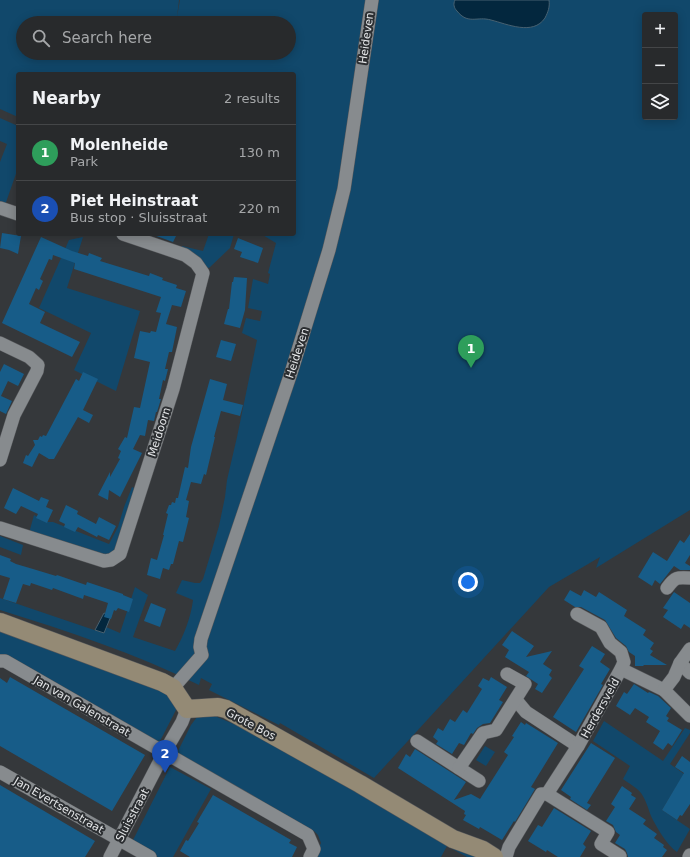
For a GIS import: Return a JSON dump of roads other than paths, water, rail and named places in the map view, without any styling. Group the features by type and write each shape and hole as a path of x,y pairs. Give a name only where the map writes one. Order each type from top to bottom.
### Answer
{"street":[{"name":"Heideven","path":"173,688 202,655 200,647 201,639 286,388 329,250 344,189 372,0"},
{"path":"0,208 16,213"},
{"name":"Meidoorn","path":"0,528 104,560 111,560 120,554 173,389 203,273 196,263 185,255 129,236"},
{"path":"0,343 29,357 38,365 37,371 14,415 0,460"},
{"path":"668,588 673,580 678,577 690,578"},
{"name":"Herdersveld","path":"506,857 509,847 541,794 547,794 578,746 624,662 621,652 610,642 601,627 577,614"},
{"path":"0,622 162,682 173,688 187,709"},
{"path":"664,690 674,677 680,663 690,649"},
{"name":"Jan van Galenstraat","path":"0,661 5,661 308,835 314,849 310,857"},
{"path":"680,663 690,672"},
{"name":"Herdersveld","path":"621,669 664,690 690,716"},
{"path":"459,768 483,733 496,730 525,684 507,674"},
{"name":"Herdersveld","path":"516,700 526,712 578,746"},
{"name":"Grote Bos","path":"187,709 218,707 226,710 360,784 452,839 483,850 494,857"},
{"name":"Sluisstraat","path":"110,857 118,839 182,722 187,709"},
{"path":"417,741 480,781"},
{"name":"Jan Evertsenstraat","path":"0,772 150,857"},
{"path":"547,794 608,832 601,844 620,856"}],"place":[{"name":"Molenheide","path":"471,368"},
{"name":"Piet Heinstraat","path":"165,773"}]}
